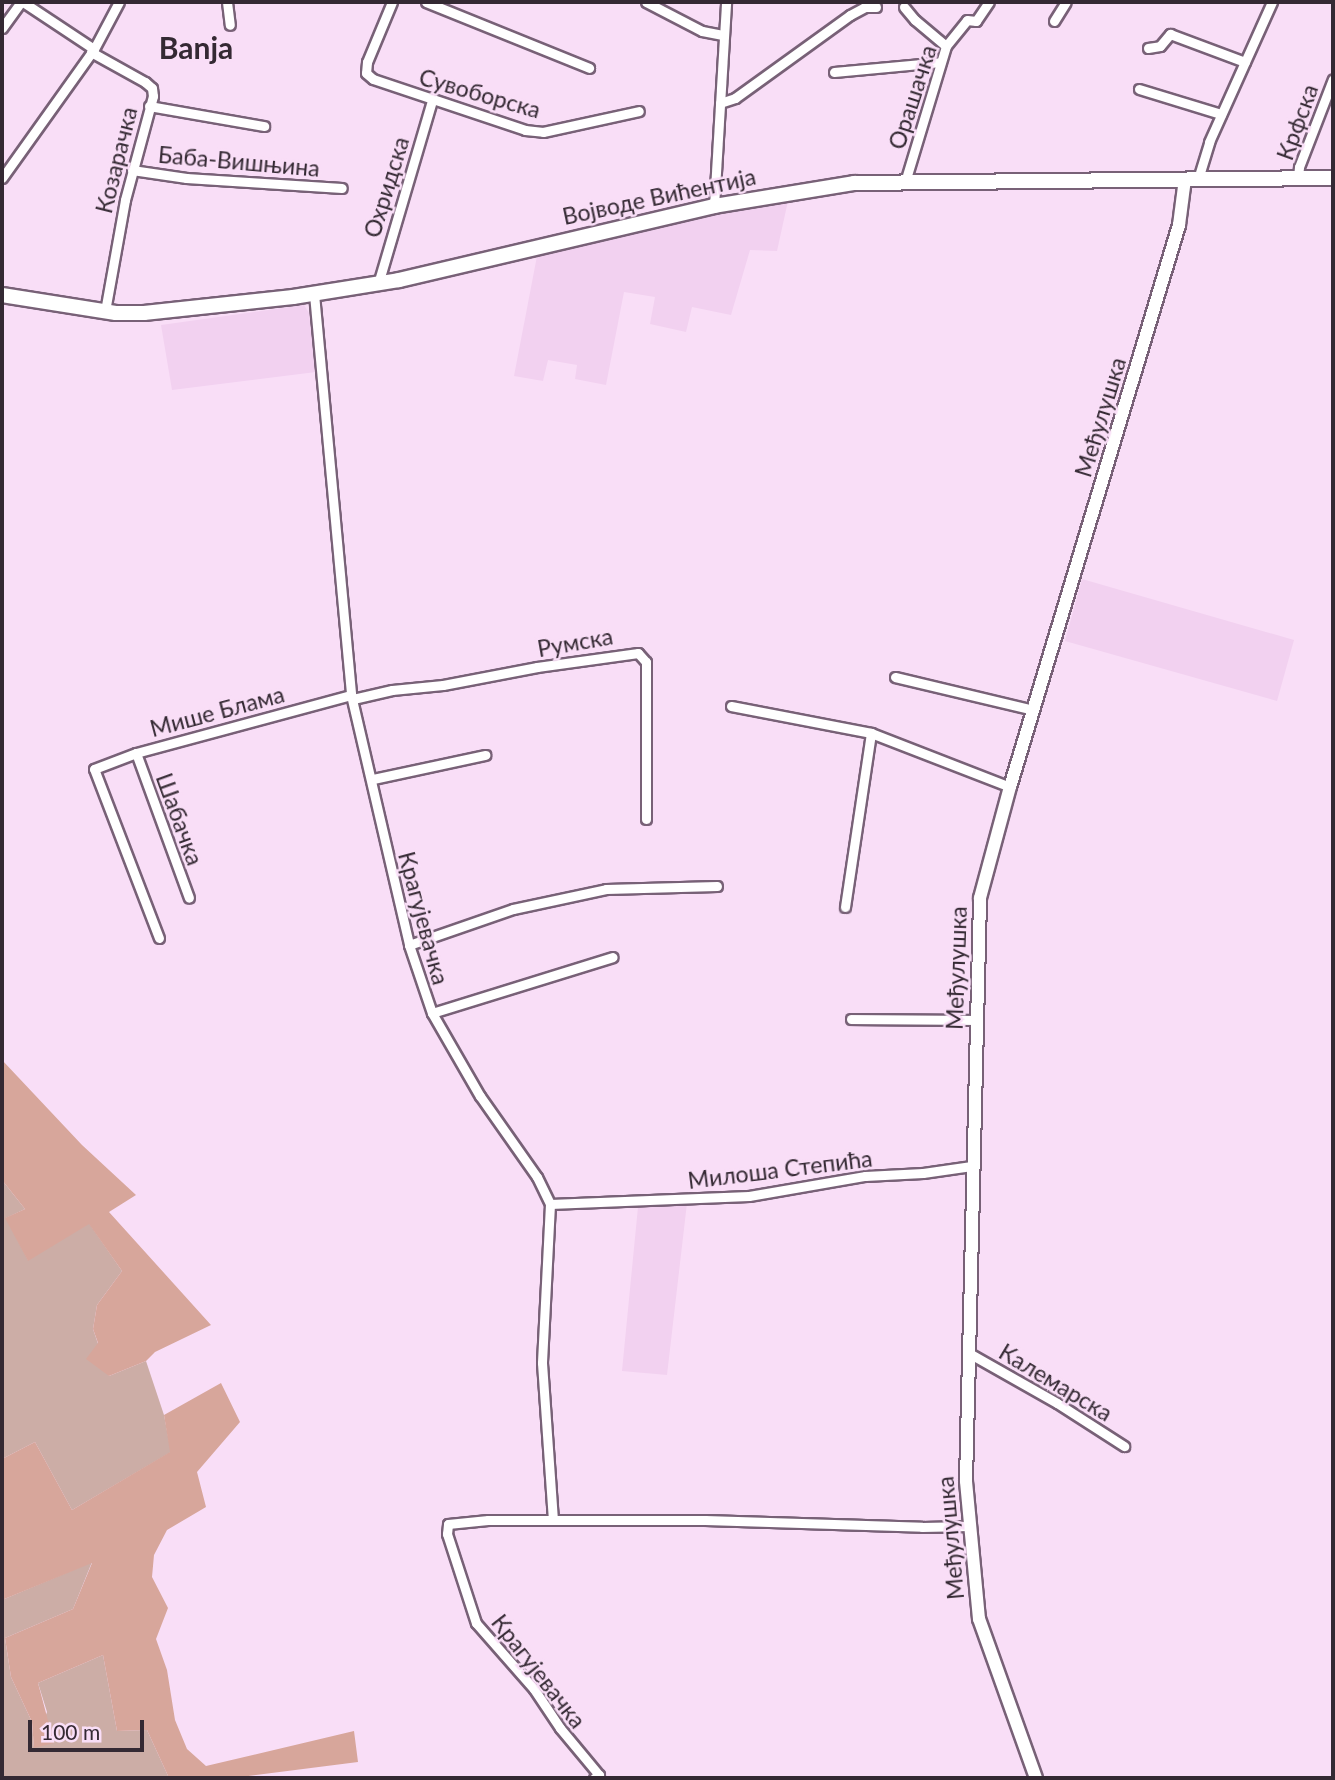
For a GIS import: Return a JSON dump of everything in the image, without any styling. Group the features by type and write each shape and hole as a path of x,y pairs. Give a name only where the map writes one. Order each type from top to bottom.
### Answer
{"main road":[{"name":"Војводе Вићентија","path":"2,296 105,311 155,313 314,294 378,284 714,206 838,185 1333,178"}],"street":[{"path":"2,28 22,2 36,6 92,51"},
{"path":"2,178 92,51 119,2"},
{"path":"228,2 230,26"},
{"name":"Сувоборска","path":"391,2 367,62 366,73 373,79 524,130 543,132 639,111"},
{"path":"426,2 589,68"},
{"path":"646,2 702,31 723,35"},
{"path":"714,206 726,2"},
{"name":"Орашачка","path":"905,182 946,46 967,20 976,21 989,2"},
{"path":"1054,21 1066,2"},
{"path":"1192,179 1272,2"},
{"path":"720,103 735,98 850,15 865,7 876,7"},
{"path":"904,7 946,46"},
{"path":"1148,48 1160,46 1170,34 1245,62"},
{"name":"Козарачка","path":"92,51 152,88 153,96 132,170 105,311"},
{"path":"834,72 941,62"},
{"name":"Крфска","path":"1298,178 1333,79"},
{"path":"1139,89 1221,114"},
{"name":"Охридска","path":"378,284 432,101"},
{"path":"149,106 264,126"},
{"name":"Баба-Вишњина","path":"132,170 186,178 342,188"},
{"name":"Међулушка","path":"1036,1778 984,1637 974,1587 969,1526 965,1449 980,898 1010,787 1192,179"},
{"name":"Крагујевачка","path":"314,294 352,697 410,945 432,1013 480,1096 537,1177 550,1204 542,1363 553,1520"},
{"name":"Румска","path":"352,697 638,653 646,663 646,819"},
{"path":"895,677 1033,710"},
{"name":"Мише Блама","path":"159,938 94,769 136,753 352,697"},
{"path":"731,706 871,733 1010,787"},
{"path":"845,907 871,733"},
{"name":"Шабачка","path":"136,753 189,898"},
{"path":"373,779 485,755"},
{"path":"410,945 513,909 606,890 717,886"},
{"path":"432,1013 613,957"},
{"path":"851,1019 975,1020"},
{"name":"Милоша Степића","path":"550,1204 749,1196 865,1176 923,1173 971,1166"},
{"name":"Калемарска","path":"967,1352 1058,1403 1124,1446"},
{"name":"Крагујевачка","path":"597,1777 534,1689 476,1623 446,1531 449,1524 455,1521 646,1520 969,1526"}],"shaded area":[{"path":"788,201 777,251 750,250 731,315 692,307 686,332 650,324 655,297 624,292 606,385 575,379 577,365 548,360 543,381 514,376 537,256 603,237 734,209"},
{"path":"304,305 309,313 316,372 172,390 161,325"},
{"path":"1082,579 1294,640 1277,701 1065,641"},
{"path":"2,1060 82,1145 136,1195 109,1212 211,1325 155,1352 146,1361 109,1376 86,1359 98,1343 93,1329 97,1305 122,1271 89,1224 28,1261 5,1218 25,1209 2,1180"},
{"path":"2,1180 25,1209 6,1218 28,1260 89,1223 122,1271 97,1305 93,1329 109,1376 146,1361 164,1415 171,1452 72,1510 35,1442 2,1459"},
{"path":"687,1203 667,1375 622,1371 638,1207"},
{"path":"221,1383 240,1422 197,1472 206,1507 167,1530 154,1555 152,1577 168,1608 156,1639 167,1670 175,1720 187,1749 206,1766 354,1731 358,1762 233,1778 169,1778 147,1730 117,1731 103,1655 38,1683 54,1743 34,1748 32,1722 11,1677 5,1638 73,1609 92,1563 2,1600 2,1459 35,1442 72,1510 170,1452 164,1415"},
{"path":"92,1562 73,1609 5,1638 11,1677 32,1722 34,1748 47,1712 38,1683 103,1655 117,1731 147,1730 169,1778 2,1778 2,1600"}],"district":[{"name":"Banja","path":"196,47"}]}
